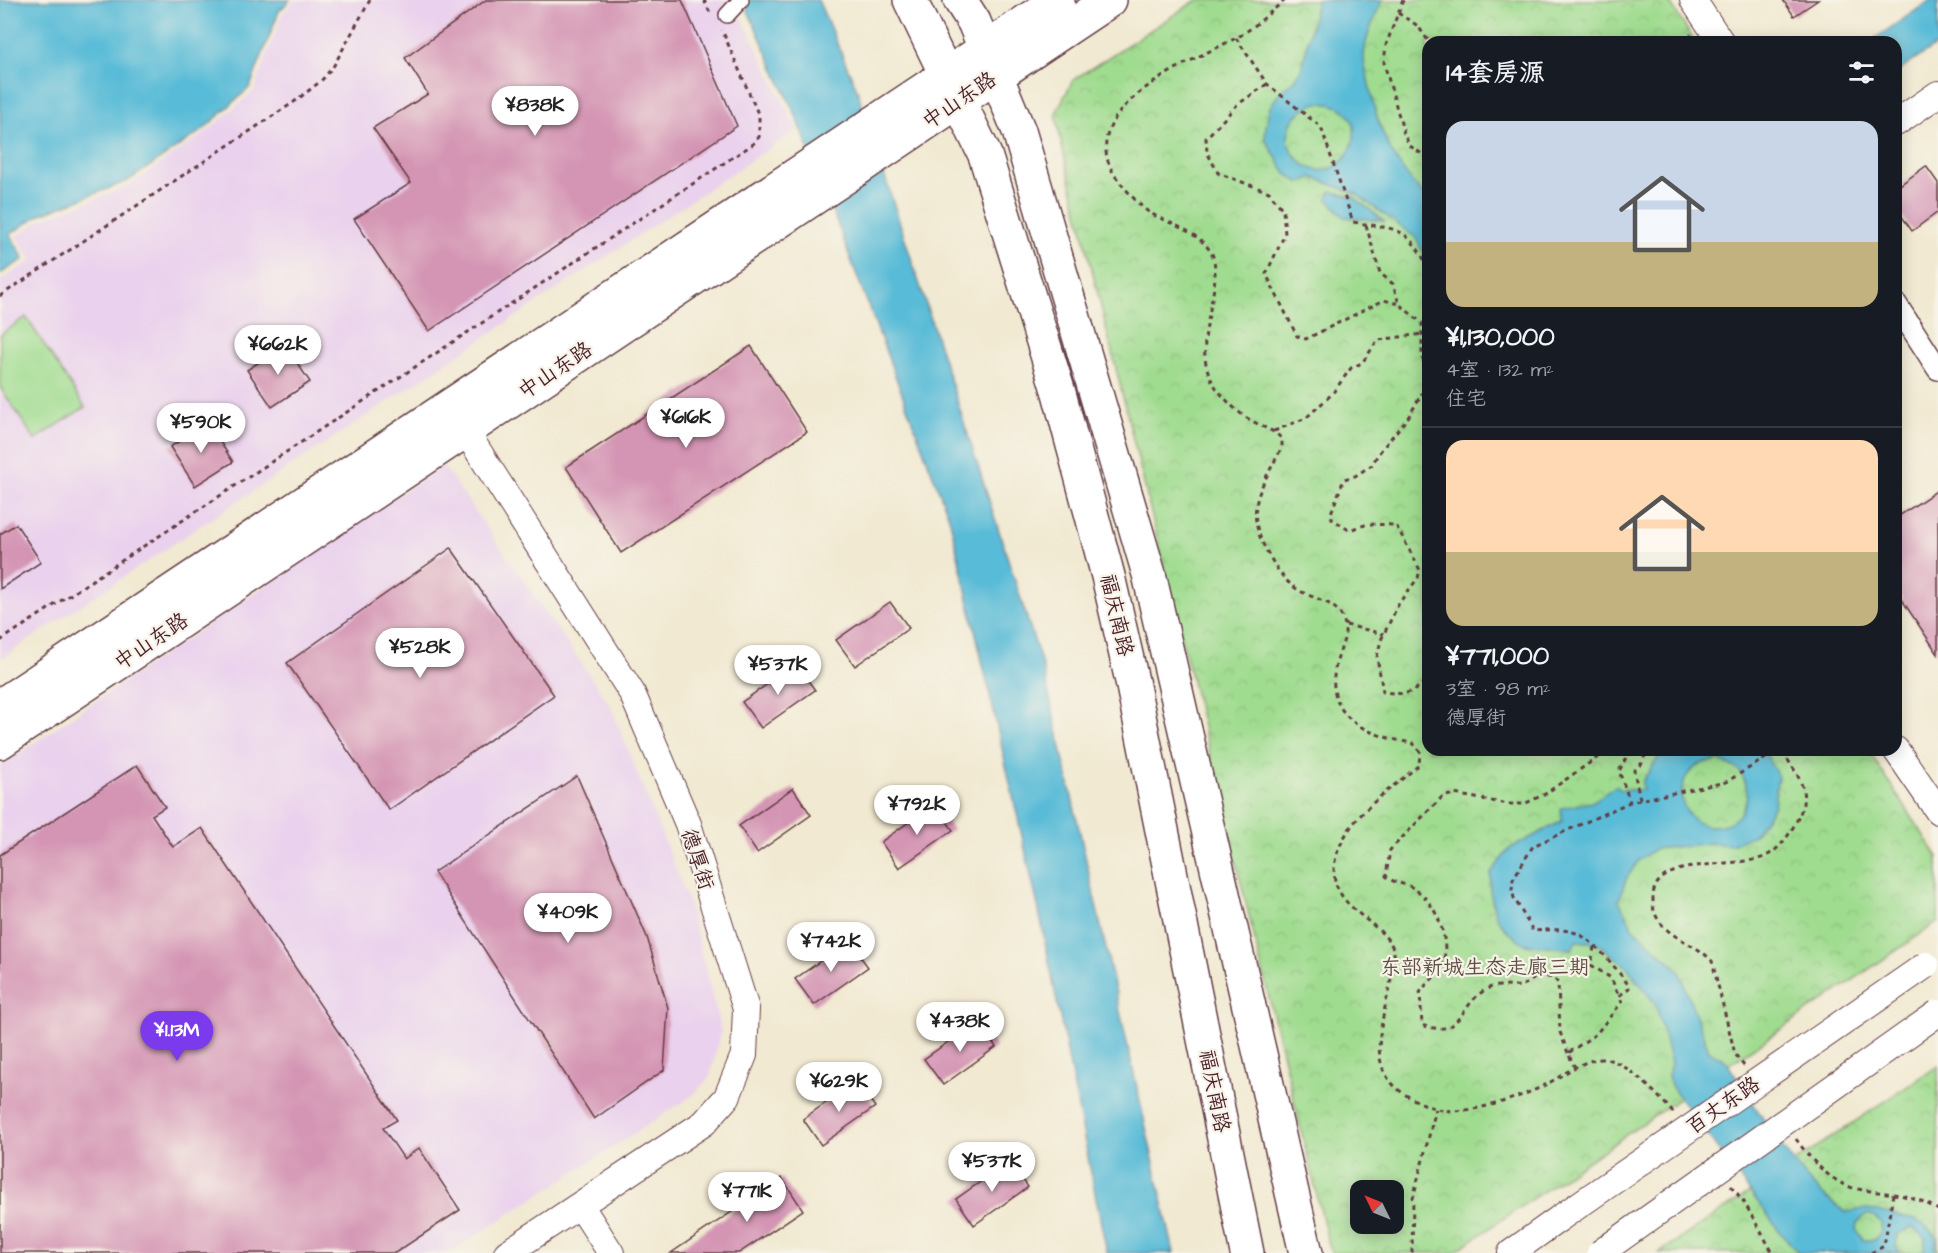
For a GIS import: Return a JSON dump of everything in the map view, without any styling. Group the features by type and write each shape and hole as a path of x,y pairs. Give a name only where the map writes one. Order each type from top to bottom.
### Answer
{"main road":[{"name":"福庆南路","path":"910,0 985,155 1059,393 1108,576 1132,681 1247,1253"},
{"name":"福庆南路","path":"960,0 990,62 1019,131 1149,574 1305,1253"},
{"name":"中山东路","path":"990,62 1058,0"},
{"name":"中山东路","path":"0,742 457,418 815,178 990,62 1110,0"},
{"name":"中山东路","path":"0,706 457,418"}],"street":[{"path":"722,17 741,0"},
{"path":"1693,0 1717,36"},
{"path":"1902,119 1938,94"},
{"path":"1902,313 1938,369"},
{"name":"德厚街","path":"457,418 632,693 688,825 746,1009 744,1055 727,1097 704,1124 507,1253"},
{"path":"1900,756 1938,811"},
{"name":"百丈东路","path":"1511,1253 1932,963"},
{"path":"1600,1253 1938,1012"},
{"path":"580,1205 611,1253"}],"path":[{"path":"0,296 294,102 321,81 333,66 370,0"},
{"path":"1285,0 1236,38 1137,92 1121,111 1108,132 1105,155 1116,178 1141,204 1152,214 1187,230 1212,254 1215,268 1214,291 1203,353 1208,375 1235,409 1255,423 1274,431 1282,439 1282,447 1256,503 1254,524 1259,540 1279,573 1290,585 1328,602 1341,614 1346,625 1333,685 1337,704 1352,722 1368,732 1383,738 1413,743 1420,752 1419,765 1354,819 1343,837 1334,875 1343,897 1362,918 1384,936 1394,950 1393,971 1378,1032 1377,1055 1396,1089 1436,1109 1475,1110 1545,1086 1575,1068 1598,1060 1610,1060 1627,1070 1662,1100 1677,1119"},
{"path":"1403,0 1386,45 1384,63 1404,134 1410,146 1422,154"},
{"path":"1398,13 1418,26 1425,36"},
{"path":"0,641 753,144 759,137 759,116 722,17"},
{"path":"1236,38 1267,84 1321,127 1353,222 1400,230 1410,239 1422,258"},
{"path":"1267,84 1237,105 1206,138 1207,152 1218,174 1269,192 1283,210 1285,234 1266,274 1297,336 1306,339 1384,300 1400,304 1422,323 1422,358"},
{"path":"1366,225 1380,273 1393,284 1400,304"},
{"path":"1274,431 1306,417 1332,394 1351,368 1362,363 1378,340 1422,334"},
{"path":"1422,393 1409,416 1378,454 1372,465 1355,476 1344,479 1331,513 1332,519 1348,530 1368,524 1396,525 1419,563 1418,578 1399,603 1384,634 1377,657 1383,692 1404,694 1422,683"},
{"path":"1346,625 1384,634"},
{"path":"1575,1068 1560,1032 1559,990 1554,978 1537,975 1530,983 1521,986 1488,987 1475,997 1455,1024 1437,1030 1422,1025 1420,993 1443,963 1442,928 1438,917 1419,891 1390,880 1386,876 1390,850 1442,797 1455,794 1524,804 1545,794 1599,756"},
{"path":"1627,756 1619,771 1630,802"},
{"path":"1640,799 1634,771 1642,763 1645,756"},
{"path":"1619,996 1630,987 1608,958 1578,934 1560,930 1533,931 1514,898 1513,879 1533,846 1630,802 1726,782 1770,756"},
{"path":"1748,1071 1735,1054 1712,961 1703,951 1678,939 1665,928 1653,908 1652,892 1658,880 1668,872 1747,861 1776,850 1788,835 1802,810 1805,792 1799,776 1784,756"},
{"path":"1568,1053 1596,1035 1622,1002 1611,978 1591,965 1592,946"},
{"path":"1412,1253 1413,1198 1436,1109"},
{"path":"1792,1134 1816,1164 1842,1183 1855,1189 1923,1200 1938,1210"},
{"path":"1729,1183 1744,1202 1773,1253"},
{"path":"1871,1253 1884,1246 1893,1194"}],"shaded area":[{"path":"295,0 733,0 797,130 0,659 0,281 32,260 16,236 42,219 128,186 206,132 254,91 282,14"},
{"path":"443,465 610,705 687,898 721,1031 710,1077 692,1096 449,1253 0,1253 0,766"}],"green space":[{"name":"东部新城生态走廊三期","path":"1197,0 1668,0 1691,36 1422,36 1422,756 1872,756 1938,857 1938,922 1453,1253 1331,1253 1061,142 1056,113 1073,80"},
{"path":"26,317 85,407 35,440 0,387 0,335"},
{"path":"1938,1066 1938,1253 1659,1253"}],"water":[{"path":"0,0 290,0 279,11 250,87 204,129 128,181 41,214 10,234 24,259 0,274"},
{"path":"743,0 818,0 856,87 1043,668 1174,1253 1107,1253 1038,906 950,520 799,123"},
{"path":"1317,0 1382,0 1366,43 1365,65 1373,103 1389,147 1405,173 1422,192 1422,250 1415,237 1356,194 1312,177 1300,183 1286,174 1265,139 1266,127 1269,109 1279,93 1294,81 1302,68","holes":["1316,103 1338,107 1350,117 1354,132 1351,147 1343,160 1330,169 1315,170 1299,160 1292,152 1288,135 1290,127 1294,119 1307,107"]},
{"path":"1931,0 1938,0 1938,44 1902,69 1902,36 1879,36"},
{"path":"1331,191 1355,198 1384,221 1344,217 1327,198"},
{"path":"1659,756 1767,756 1778,777 1774,806 1754,835 1731,845 1712,843 1655,849 1638,861 1626,879 1619,901 1634,929 1679,970 1709,1051 1725,1060 1780,1143 1811,1183 1846,1212 1868,1209 1915,1220 1926,1226 1937,1238 1935,1253 1921,1253 1925,1248 1925,1237 1912,1227 1898,1235 1896,1247 1900,1253 1799,1253 1781,1233 1671,1086 1668,1076 1671,1063 1656,1005 1627,967 1597,943 1576,941 1572,949 1525,944 1508,932 1496,917 1490,891 1491,873 1509,849 1562,821 1561,808 1592,802 1616,786 1621,790 1643,790 1642,782","holes":["1719,760 1739,770 1746,784 1747,794 1745,804 1737,817 1722,825 1706,825 1694,819 1686,810 1682,797 1683,785 1689,773 1701,764","1866,1215 1872,1215 1881,1222 1881,1232 1874,1240 1863,1240 1856,1229 1857,1223"]}],"building":[{"path":"486,0 682,0 737,126 429,331 354,219 411,183 373,128 428,94 405,58"},
{"path":"1783,0 1818,0 1794,16"},
{"path":"1926,166 1938,183 1938,212 1912,231 1902,217 1902,184"},
{"path":"285,345 310,382 272,407 247,370"},
{"path":"751,346 807,432 621,553 566,467"},
{"path":"208,423 233,462 195,486 170,447"},
{"path":"1938,490 1938,654 1902,600 1902,514"},
{"path":"16,524 41,562 0,589 0,534"},
{"path":"451,548 554,695 389,810 287,663"},
{"path":"890,602 909,628 855,666 836,640"},
{"path":"796,664 815,690 761,728 742,702"},
{"path":"137,765 165,807 152,815 173,847 202,828 397,1120 383,1128 404,1159 419,1148 460,1210 395,1253 0,1253 0,855"},
{"path":"577,776 647,937 668,1008 664,1070 594,1119 434,872"},
{"path":"793,788 811,815 757,853 739,826"},
{"path":"934,804 953,830 899,868 881,842"},
{"path":"849,941 868,967 814,1005 795,979"},
{"path":"978,1021 996,1047 943,1085 924,1059"},
{"path":"857,1081 875,1107 821,1145 803,1119"},
{"path":"1010,1161 1028,1187 974,1225 956,1199"},
{"path":"782,1178 803,1210 739,1253 671,1253"}]}
